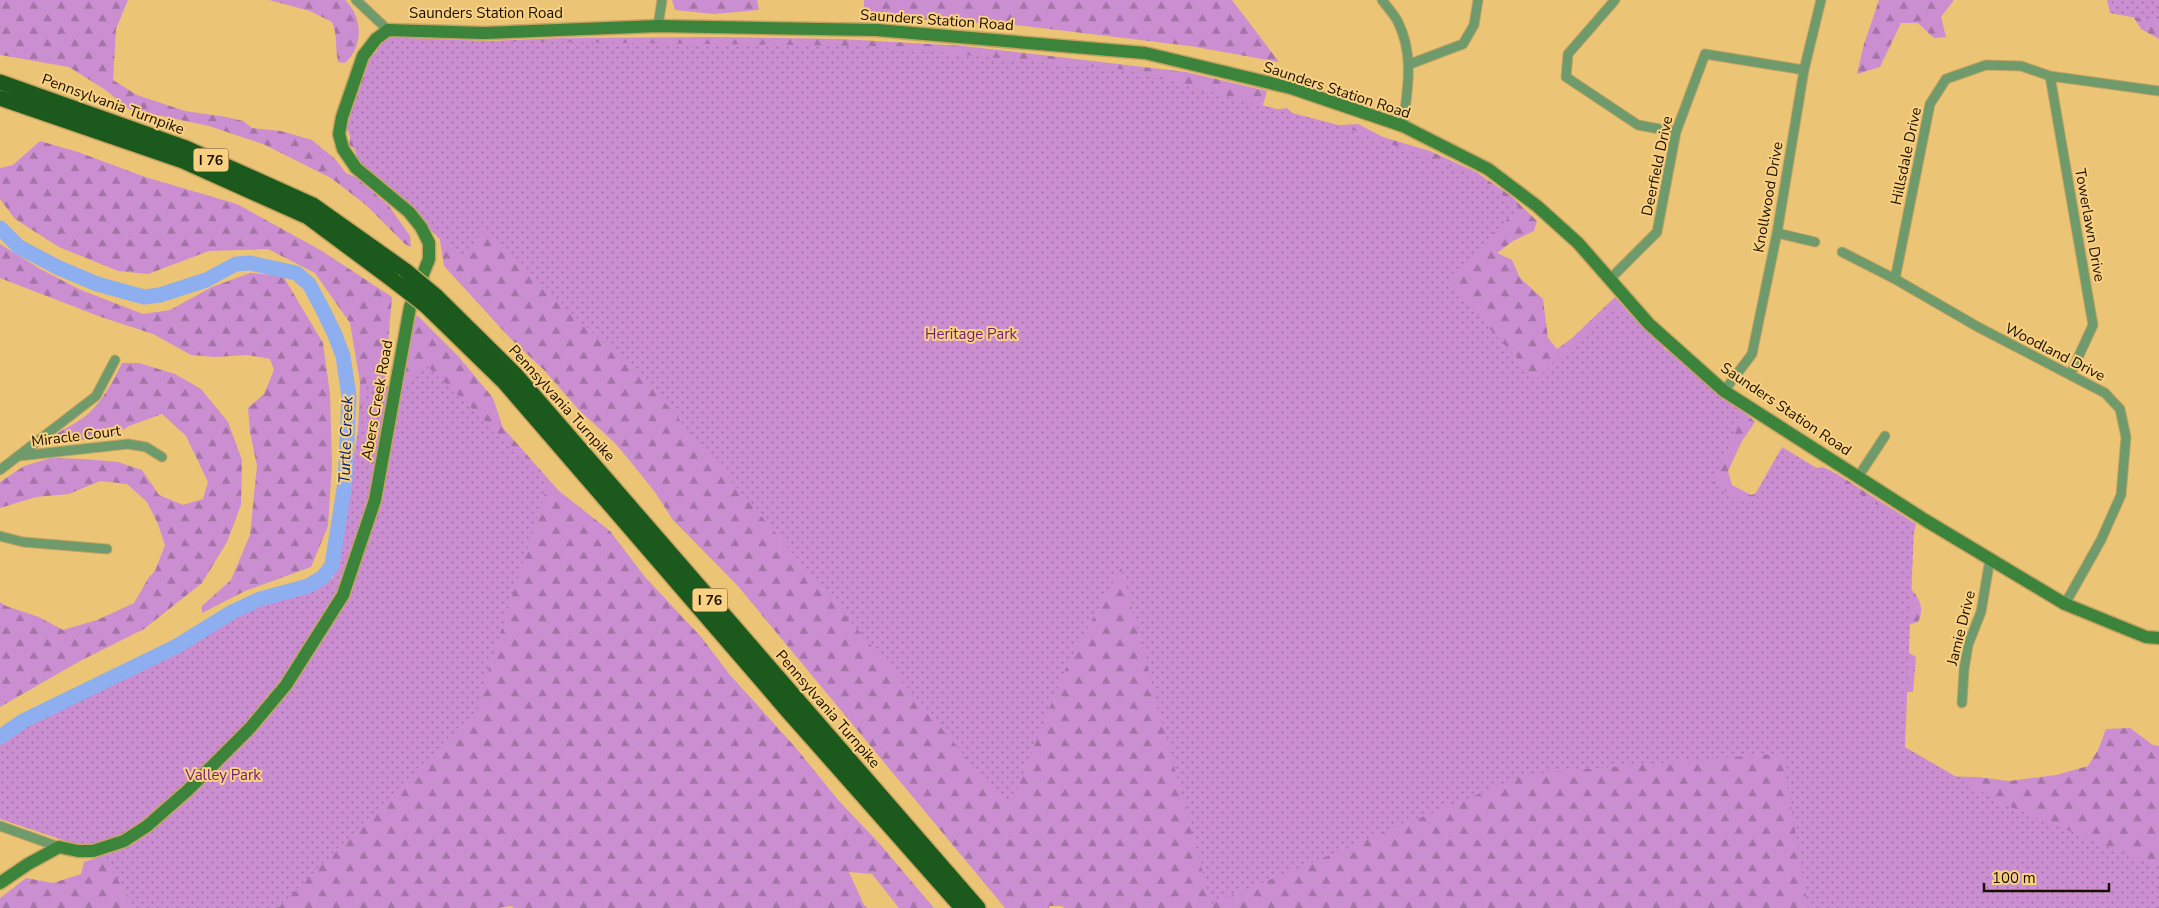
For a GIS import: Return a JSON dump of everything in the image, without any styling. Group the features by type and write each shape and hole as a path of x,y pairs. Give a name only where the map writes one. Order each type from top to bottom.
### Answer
{"highway":[{"name":"Pennsylvania Turnpike","path":"0,82 186,148 312,205 406,270 787,710 962,908"},
{"name":"Pennsylvania Turnpike","path":"0,98 183,161 308,217 394,281 431,300 515,374 978,908"}],"street":[{"path":"356,0 388,30"},
{"path":"658,26 662,0"},
{"path":"1382,0 1398,21 1405,40 1410,64 1403,126"},
{"path":"1410,64 1463,44 1474,25 1478,0"},
{"path":"1615,0 1568,54 1566,77 1638,125 1676,132"},
{"name":"Knollwood Drive","path":"1724,391 1752,354 1777,233 1804,70 1820,0"},
{"name":"Saunders Station Road","path":"388,30 484,33 658,26 877,30 1145,53 1291,88 1403,126 1488,169 1537,206 1578,243 1649,324 1724,391 1925,520 2065,604 2146,637 2159,638"},
{"name":"Abers Creek Road","path":"60,847 78,851 93,851 124,841 147,826 181,796 231,749 286,685 343,595 375,500 410,307 429,259 429,243 422,227 409,212 356,168 343,149 340,134 342,117 363,56 376,39 388,30"},
{"name":"Deerfield Drive","path":"1610,279 1657,232 1676,132 1704,54 1804,70"},
{"name":"Hillsdale Drive","path":"1895,279 1930,104 1946,79 1986,65 2021,66 2050,76 2159,91"},
{"name":"Towerlawn Drive","path":"2050,76 2093,324 2070,375"},
{"path":"1777,233 1814,242"},
{"name":"Woodland Drive","path":"1842,252 1895,279 1978,327 2105,393 2120,409 2126,438 2120,495 2101,540 2065,604"},
{"path":"0,470 96,396 116,360"},
{"path":"1858,476 1885,436"},
{"name":"Miracle Court","path":"19,456 128,444 146,447 162,457"},
{"path":"0,536 23,542 107,549"},
{"name":"Jamie Drive","path":"1962,703 1968,645 1981,612 1990,559"},
{"path":"0,826 60,847"},
{"path":"0,883 28,864 60,847"}],"green space":[{"path":"0,0 128,0 116,29 113,80 137,95 185,111 226,117 243,121 252,128 281,131 312,140 335,159 346,173 357,178 389,206 410,236 411,247 405,244 366,205 331,178 263,144 209,126 129,109 104,89 69,67 0,55"},
{"path":"269,0 345,0 351,7 358,23 359,32 356,48 345,63 338,62 332,22 310,11"},
{"path":"672,0 757,0 759,10 714,14 675,10"},
{"path":"864,0 1232,0 1279,62 1190,46 1015,25 901,18 864,10"},
{"path":"1879,0 1954,0 1941,17 1946,37 1934,38 1918,23 1901,23 1880,67 1857,74 1864,44"},
{"path":"2107,0 2159,0 2159,22 2110,13"},
{"path":"2123,0 2159,0 2159,39 2141,29"},
{"name":"Heritage Park","path":"383,37 485,41 869,46 1128,70 1342,126 1474,175 1519,207 1447,282 1536,379 1614,305 1667,351 1670,349 1734,402 1731,406 1742,417 1713,484 1749,505 1782,447 1914,527 1905,747 2003,804 2159,867 2159,908 1808,908 1782,753 1527,774 1211,904 1121,568 1068,663 1009,808 632,364 628,365 482,231 462,260 359,162 345,122"},
{"name":"Heritage Park","path":"715,37 840,39 964,46 1186,72 1267,91 1261,112 1287,108 1300,120 1324,126 1358,124 1383,137 1430,151 1476,172 1511,196 1537,221 1534,231 1513,241 1497,253 1512,260 1520,278 1543,299 1548,338 1557,349 1571,339 1615,297 1629,313 1666,346 1644,363 1713,495 1704,462 1725,401 1745,413 1755,422 1742,441 1728,471 1732,485 1751,495 1779,487 1802,470 1823,467 1916,524 1903,580 1912,590 1920,604 1921,610 1918,622 1876,635 1916,657 1913,692 1894,692 1873,908 1064,908 1062,906 1049,906 1049,908 1005,908 737,585 673,520 655,492 616,444 578,409 545,371 509,337 444,266 438,228 376,162 349,145 363,72 371,54 411,44 565,38"},
{"path":"40,141 78,152 145,177 237,204 322,251 392,297 380,438 356,488 360,382 350,323 315,273 268,249 209,251 148,274 118,271 59,247 15,219 0,199 0,168 13,165"},
{"path":"0,244 42,270 81,290 143,314 170,310 212,287 250,273 283,276 323,343 330,394 332,464 328,526 311,567 245,591 202,613 202,606 231,580 250,535 257,466 250,432 248,408 264,394 274,370 270,359 248,355 214,357 191,355 153,334 101,317 0,278"},
{"path":"417,315 459,357 493,398 503,428 559,491 610,531 645,577 702,638 730,675 796,748 839,801 879,843 934,908 899,908 872,874 849,872 864,905 868,908 514,908 511,906 497,908 0,908 0,898 26,878 53,883 81,874 84,862 139,843 318,654 408,334"},
{"path":"122,363 139,363 175,374 201,389 228,422 242,460 241,505 227,542 202,583 144,629 80,661 0,707 0,602 6,606 39,617 63,630 97,620 134,603 149,577 155,571 165,545 158,524 147,502 127,484 100,481 69,494 36,497 0,508 0,482 24,466 51,458 84,459 118,462 142,470 159,495 183,505 203,499 208,482 186,436 162,414 129,426 112,436 44,445 94,408 108,390"},
{"name":"Valley Park","path":"424,363 549,481 475,712 278,908 135,908 107,862 66,841 0,819 0,741 27,722 180,649 234,615 333,578 367,378 401,392"},
{"path":"2130,728 2153,745 2159,746 2159,908 1881,908 1932,776 1978,777 2009,781 2056,775 2088,766 2098,750 2106,729"}],"waterway":[{"name":"Turtle Creek","path":"0,228 19,247 59,268 97,284 144,297 160,295 206,280 236,264 250,263 296,273 309,284 335,335 343,356 349,396 345,483 332,565 323,577 308,586 260,599 232,612 177,646 23,721 0,737"}]}
